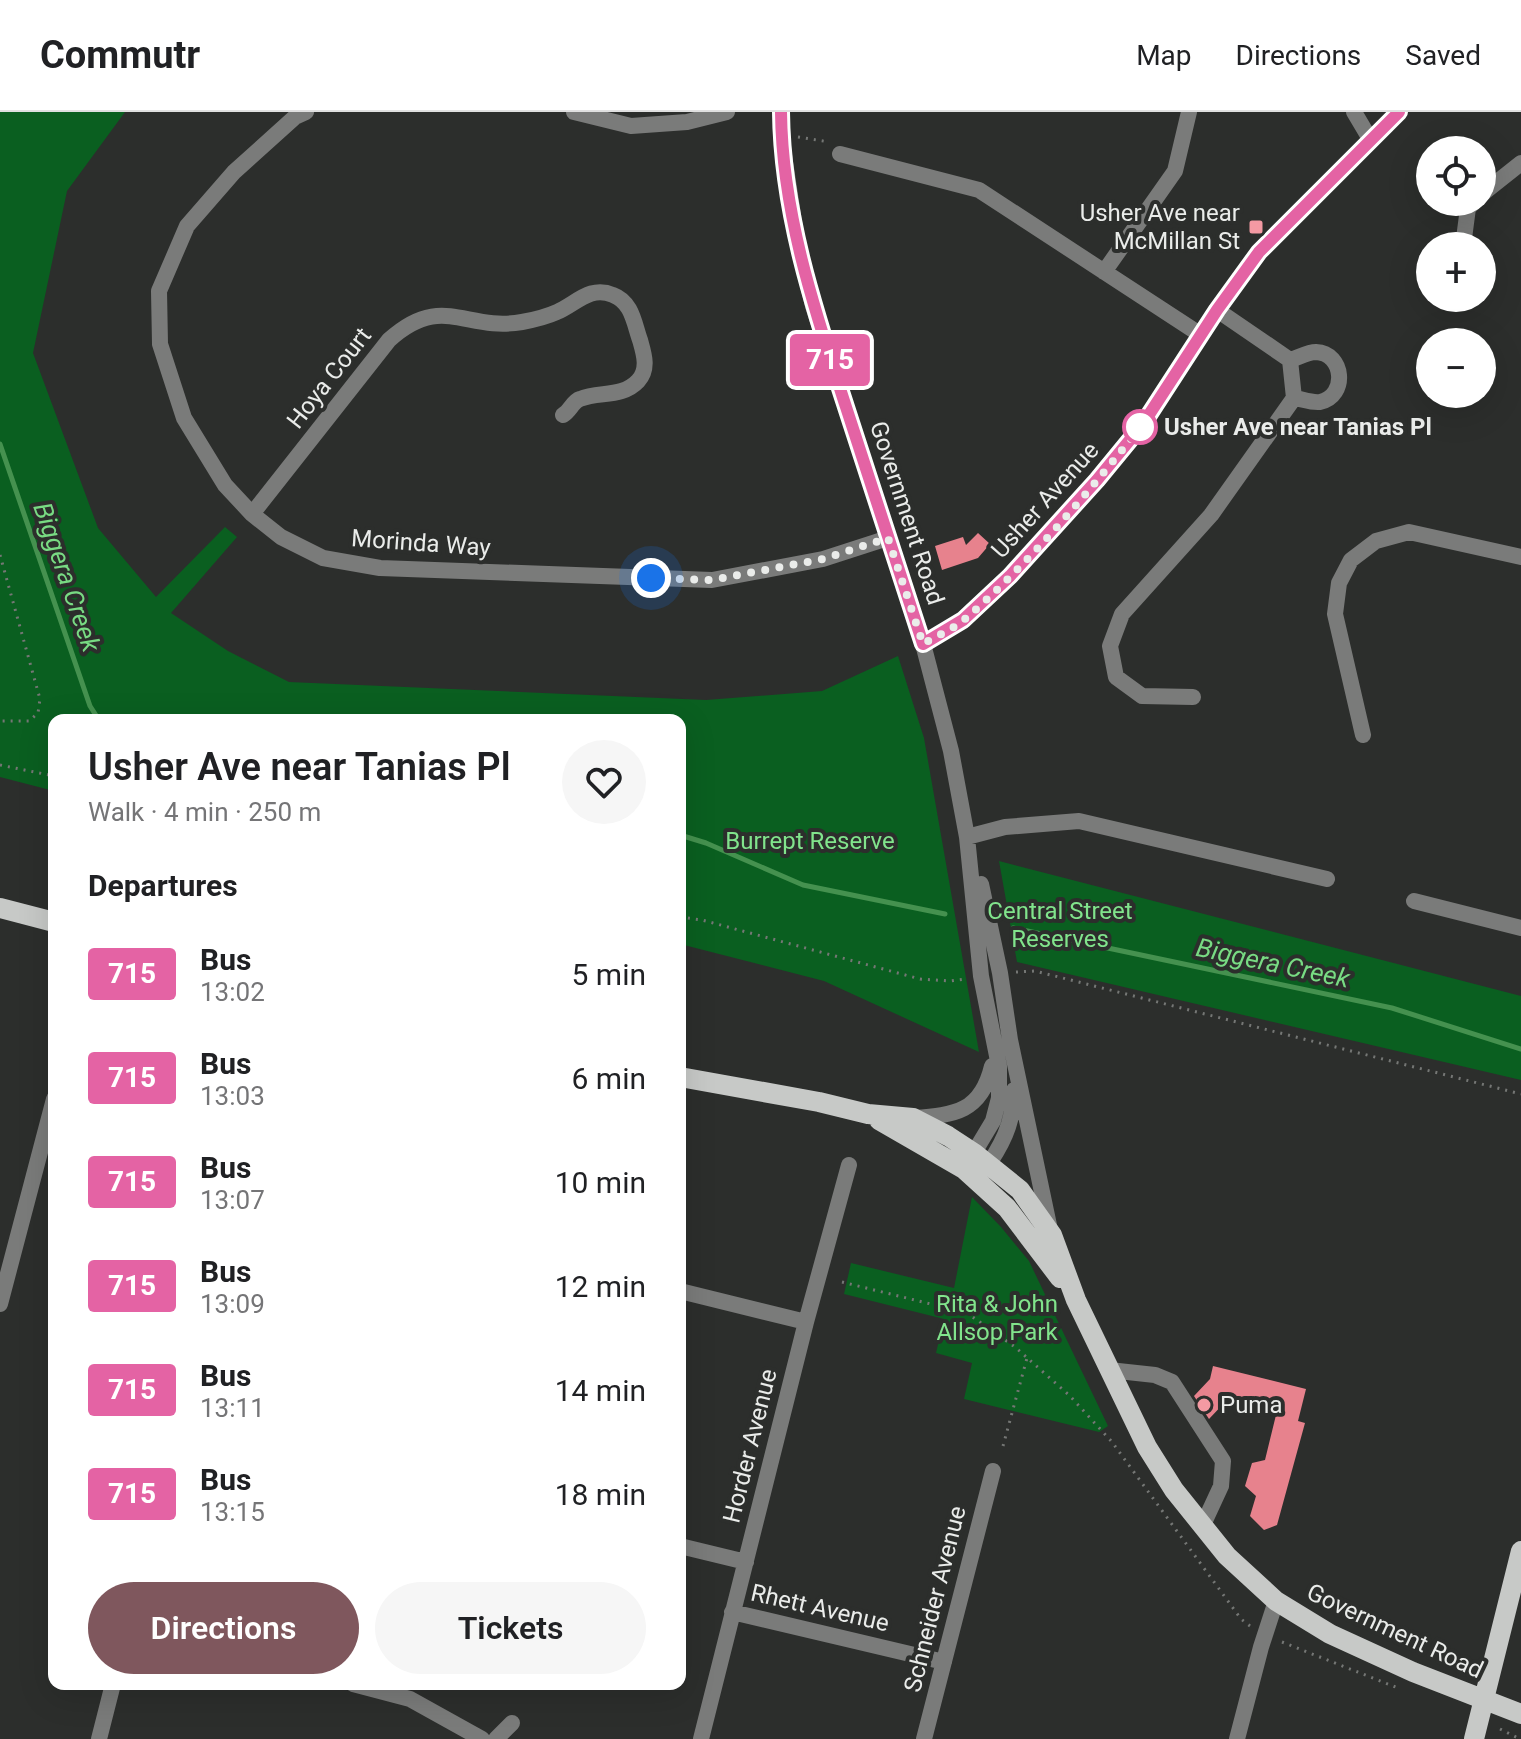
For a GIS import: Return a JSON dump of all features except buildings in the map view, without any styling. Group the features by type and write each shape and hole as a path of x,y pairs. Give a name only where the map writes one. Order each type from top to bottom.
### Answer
{"main road":[{"path":"0,908 48,920"},
{"path":"686,1078 868,1114 913,1118 948,1136 976,1167"},
{"path":"868,1114 976,1167"},
{"name":"Government Road","path":"976,1167 1020,1190 1052,1235 1076,1300 1147,1447 1174,1490 1227,1556 1276,1601 1330,1634 1483,1701 1521,1714"},
{"name":"Government Road","path":"976,1167 1076,1300"},
{"path":"1474,1739 1521,1551"}],"street":[{"name":"Morinda Way","path":"306,112 295,117 234,172 187,226 159,291 160,344 184,418 225,485 252,514 281,537 323,558 380,568 712,580 823,559 888,538"},
{"path":"574,112 631,126 687,122 727,112"},
{"name":"Government Road","path":"781,112 781,135 796,235 813,306 923,644 951,751 967,837 981,976 1002,1041 1052,1235"},
{"path":"1104,272 1175,171 1189,112"},
{"path":"1354,112 1370,139"},
{"name":"Usher Avenue","path":"923,644 963,620 1010,576 1097,480 1143,424 1259,252 1399,112"},
{"path":"840,154 979,190 1201,335"},
{"path":"1496,183 1521,163"},
{"name":"Hoya Court","path":"252,514 389,340 403,327 419,319 440,313 500,324 521,323 561,311 589,293 610,293 616,297 631,310 644,357 643,374 634,384 611,395 579,399 563,415"},
{"path":"1193,697 1142,696 1116,677 1110,646 1122,614 1211,515 1294,398 1290,360 1217,310"},
{"path":"1290,360 1309,353 1323,354 1335,362 1340,375 1337,389 1326,399 1312,402 1294,398"},
{"path":"1363,735 1335,614 1339,583 1351,560 1376,541 1409,532 1521,557"},
{"path":"967,837 1005,827 1079,821 1327,879"},
{"name":"Government Road","path":"967,837 984,894 1000,973 1002,1041 999,1098 976,1167"},
{"path":"1414,901 1521,928"},
{"name":"Government Road","path":"913,1118 948,1115 970,1105 987,1087 1002,1041"},
{"path":"0,1304 48,1122"},
{"name":"Horder Avenue","path":"701,1739 806,1322 849,1165"},
{"path":"686,1292 806,1322"},
{"path":"1109,1370 1155,1375 1172,1382 1223,1461 1221,1486 1202,1527"},
{"name":"Schneider Avenue","path":"924,1739 993,1471"},
{"path":"686,1547 746,1562"},
{"path":"1237,1739 1276,1601"},
{"name":"Rhett Avenue","path":"732,1612 944,1662"},
{"path":"99,1739 111,1690"},
{"path":"376,1690 410,1699 482,1739"},
{"path":"496,1739 512,1723"}],"path":[{"path":"781,135 829,142 840,154"},
{"path":"0,555 40,699 38,713 29,721 0,721"},
{"path":"0,765 48,775"},
{"path":"686,918 920,979 950,981 981,976"},
{"path":"1000,973 1035,971 1521,1094"},
{"path":"842,1282 967,1313 1027,1358 1070,1396 1112,1442 1241,1619 1253,1628"},
{"path":"1003,1446 1027,1358"},
{"path":"1278,1640 1401,1689"},
{"path":"1500,1729 1520,1739"}],"green space":[{"name":"Burrept Reserve","path":"0,112 125,112 67,191 33,353 98,528 156,597 225,527 237,537 171,613 228,651 289,682 706,700 822,691 898,656 924,738 979,1052 824,981 686,946 686,714 48,714 48,789 0,777"},
{"name":"Central Street Reserves","path":"999,861 1521,996 1521,1080 1017,962"},
{"name":"Rita & John Allsop Park","path":"972,1197 1029,1261 1108,1426 1099,1432 964,1399 972,1363 936,1353 944,1319 844,1294 851,1263 954,1288"}],"waterway":[{"name":"Biggera Creek","path":"0,444 95,714"},
{"name":"Biggera Creek","path":"686,837 803,885 945,914"},
{"name":"Biggera Creek","path":"1013,928 1392,1008 1521,1049"}],"bus line":[{"name":"715","path":"781,112 781,135 796,235 813,306 923,644 963,620 1010,576 1097,480 1143,424 1259,252 1399,112"}],"place":[{"name":"Usher Ave near McMillan St","path":"1256,227"},
{"name":"Usher Ave near Tanias Pl","path":"1140,427"},
{"name":"Puma","path":"1204,1405"}],"route":[{"path":"651,578 712,580 823,559 888,538 923,644 963,620 1010,576 1143,424 1140,427"}]}
